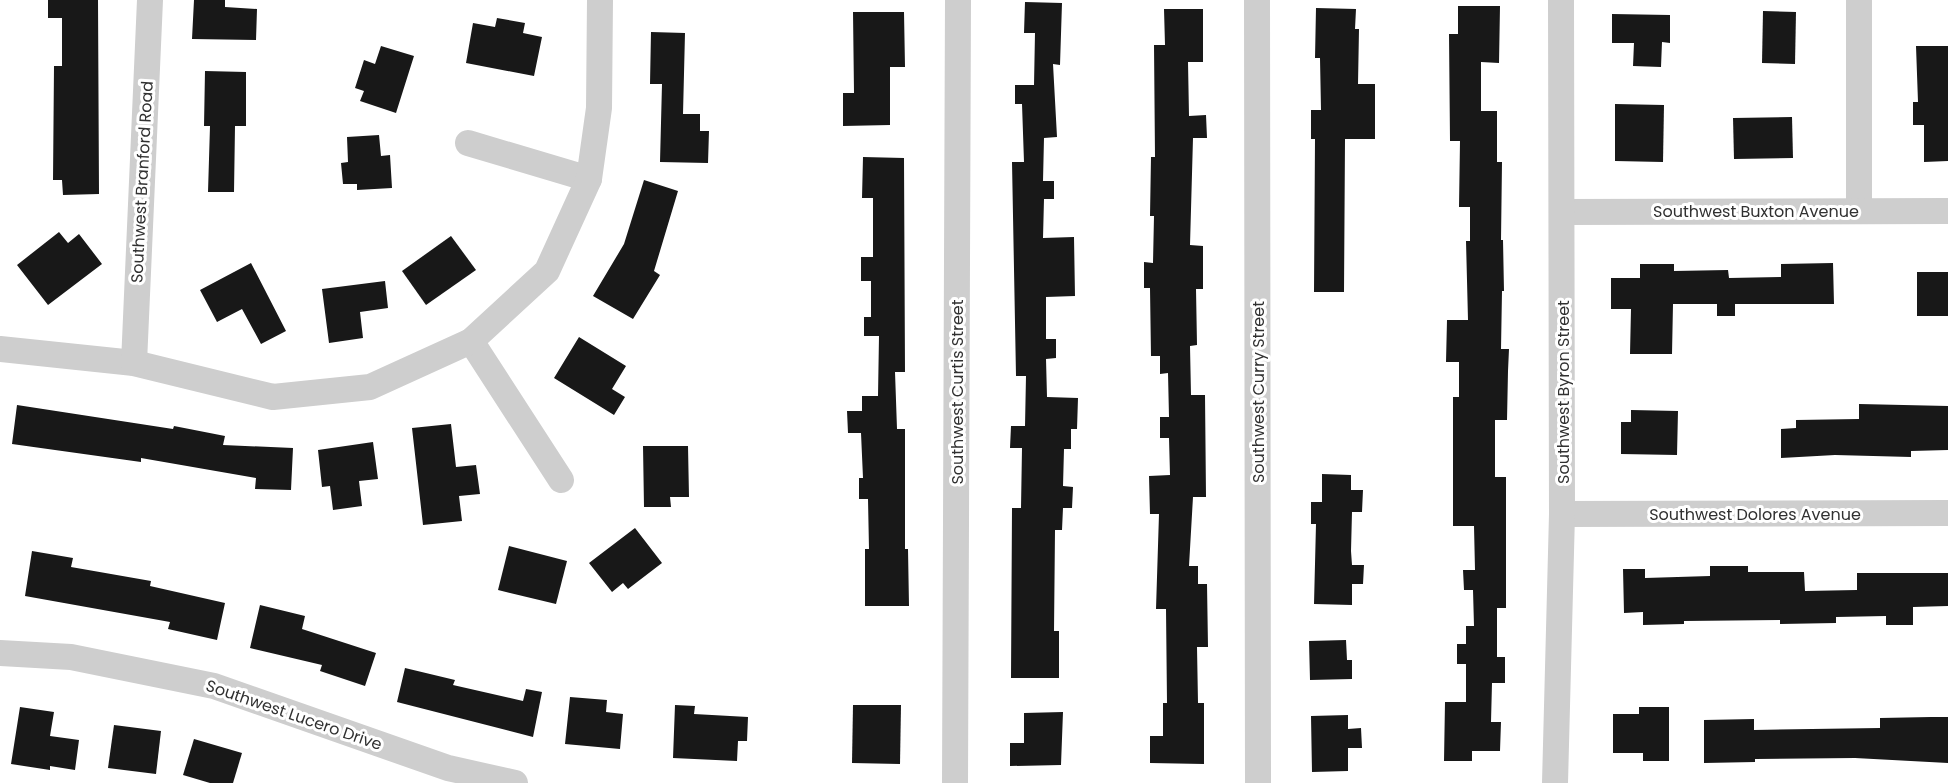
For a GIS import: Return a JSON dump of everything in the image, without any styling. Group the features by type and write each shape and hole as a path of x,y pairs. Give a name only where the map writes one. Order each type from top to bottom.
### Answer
{"street":[{"name":"Southwest Branford Road","path":"134,363 150,0"},
{"path":"0,349 134,363 273,397 370,387 471,341 547,271 589,179 599,108 600,0"},
{"name":"Southwest Curtis Street","path":"955,783 958,0"},
{"name":"Southwest Curry Street","path":"1257,0 1258,783"},
{"name":"Southwest Byron Street","path":"1556,783 1562,514 1561,0"},
{"path":"1859,0 1859,211"},
{"path":"468,143 589,179"},
{"name":"Southwest Buxton Avenue","path":"1563,212 1948,211"},
{"path":"471,341 561,480"},
{"name":"Southwest Dolores Avenue","path":"1562,514 1948,513"},
{"name":"Southwest Lucero Drive","path":"0,653 71,657 214,686 448,768 514,783"}],"building":[{"path":"48,0 98,0 99,194 63,195 62,180 53,180 54,66 62,66 62,18 48,18"},
{"path":"194,0 225,0 225,7 257,9 256,40 192,39"},
{"path":"1025,2 1062,3 1060,65 1053,64 1057,137 1044,138 1043,181 1054,181 1054,199 1044,199 1043,238 1074,237 1075,296 1046,297 1046,339 1056,339 1056,358 1046,359 1047,397 1078,398 1077,429 1071,429 1071,449 1064,449 1063,486 1073,487 1072,508 1063,508 1062,530 1055,530 1054,631 1059,631 1059,678 1011,678 1012,508 1021,508 1022,448 1010,448 1011,426 1025,426 1026,376 1016,376 1012,162 1024,162 1022,104 1015,104 1015,85 1034,85 1035,33 1024,33"},
{"path":"1458,6 1500,6 1499,63 1481,62 1481,111 1497,111 1497,162 1502,162 1501,240 1503,240 1504,291 1502,291 1501,349 1509,349 1507,420 1495,420 1495,477 1506,477 1506,608 1497,608 1497,657 1505,657 1505,683 1492,683 1491,722 1501,722 1500,751 1472,751 1472,761 1444,761 1445,702 1466,702 1466,664 1457,664 1457,644 1466,644 1466,626 1474,626 1473,590 1464,590 1463,570 1475,570 1474,526 1453,526 1453,397 1459,397 1459,362 1446,362 1447,320 1468,320 1466,241 1470,241 1470,207 1459,207 1460,141 1450,141 1449,34 1458,34"},
{"path":"1316,8 1356,9 1355,29 1359,29 1358,84 1375,84 1375,139 1345,139 1344,292 1314,292 1315,139 1311,139 1311,110 1321,110 1320,58 1315,58"},
{"path":"1164,9 1203,9 1203,62 1188,62 1189,116 1206,115 1207,138 1193,138 1190,245 1203,246 1203,289 1196,289 1197,345 1190,346 1191,395 1205,395 1206,497 1193,497 1189,566 1198,566 1198,584 1207,584 1208,647 1197,647 1198,703 1204,703 1204,764 1150,763 1150,736 1163,736 1163,703 1167,703 1166,609 1156,609 1159,514 1150,514 1149,476 1170,475 1169,438 1160,438 1160,417 1169,417 1168,373 1160,374 1160,356 1151,356 1150,288 1144,288 1144,262 1153,263 1154,216 1150,216 1151,157 1155,157 1154,45 1165,45"},
{"path":"1763,11 1796,12 1795,64 1762,63"},
{"path":"853,12 904,12 905,67 890,67 890,125 843,126 843,93 854,93"},
{"path":"1612,14 1670,15 1670,43 1662,42 1661,67 1633,66 1634,43 1612,43"},
{"path":"497,18 525,23 523,33 542,37 534,76 466,63 473,23 495,27"},
{"path":"651,32 685,33 683,114 700,114 700,131 709,131 708,163 660,162 662,84 650,84"},
{"path":"381,46 414,56 396,113 360,101 364,91 355,88 364,60 375,64"},
{"path":"1916,46 1948,46 1948,161 1924,162 1924,125 1913,125 1913,102 1918,102"},
{"path":"205,71 246,72 246,126 235,126 234,192 208,192 210,126 204,126"},
{"path":"1615,104 1664,105 1663,162 1615,161"},
{"path":"1792,117 1793,158 1734,159 1733,118"},
{"path":"379,135 381,156 390,155 392,188 357,190 357,184 343,184 341,163 348,162 347,137"},
{"path":"863,157 904,158 905,372 895,372 897,429 905,429 905,549 908,549 909,606 865,606 865,549 869,549 868,499 859,499 859,478 863,478 861,433 848,433 847,411 862,411 862,396 878,396 879,336 864,336 864,317 871,317 871,281 861,281 861,257 873,257 873,198 862,198"},
{"path":"644,180 678,191 654,271 660,275 633,319 593,296 624,244"},
{"path":"59,232 68,243 79,234 102,264 48,305 17,265"},
{"path":"451,236 476,270 426,305 402,271"},
{"path":"251,263 286,331 261,344 242,309 217,322 200,290"},
{"path":"1833,263 1834,304 1735,304 1735,316 1717,316 1717,304 1673,304 1672,354 1630,354 1631,309 1611,309 1611,278 1640,278 1640,264 1674,264 1674,271 1728,270 1729,278 1781,277 1781,264"},
{"path":"1917,272 1948,272 1948,316 1917,316"},
{"path":"385,281 388,308 360,312 363,338 329,343 322,289"},
{"path":"579,337 626,366 612,389 625,397 614,415 554,378"},
{"path":"1859,404 1948,406 1948,450 1911,451 1911,457 1835,455 1781,458 1781,429 1796,428 1796,420 1859,419"},
{"path":"17,405 173,429 174,426 225,436 223,445 293,448 291,490 255,489 256,478 141,458 141,462 12,444"},
{"path":"1631,410 1678,411 1677,455 1621,454 1621,422 1631,422"},
{"path":"451,424 456,467 476,465 480,494 459,496 462,521 423,525 412,428"},
{"path":"373,442 378,479 359,481 362,506 333,510 330,486 322,487 318,450"},
{"path":"643,446 688,446 689,497 670,497 671,507 644,507"},
{"path":"1322,474 1351,475 1351,490 1363,490 1362,512 1352,512 1351,551 1352,565 1364,565 1363,584 1352,584 1352,605 1314,604 1316,524 1311,524 1311,502 1322,502"},
{"path":"635,528 662,563 628,589 623,583 612,592 589,563"},
{"path":"509,546 567,561 556,604 498,590"},
{"path":"32,551 73,558 71,567 151,581 150,586 225,603 217,640 168,629 170,622 25,596"},
{"path":"1710,566 1748,566 1748,572 1804,572 1805,591 1857,590 1857,573 1948,573 1948,606 1913,607 1913,625 1886,625 1886,616 1836,617 1836,623 1780,624 1780,620 1684,621 1684,624 1643,625 1643,612 1624,613 1623,569 1645,569 1645,578 1710,576"},
{"path":"260,605 305,616 302,629 376,653 365,686 320,671 322,665 250,648"},
{"path":"1346,640 1347,660 1352,660 1352,679 1310,680 1309,641"},
{"path":"405,668 455,680 453,685 523,701 526,689 542,692 533,737 397,702"},
{"path":"570,697 607,700 606,712 623,714 620,749 565,744"},
{"path":"675,705 695,706 694,714 748,717 747,741 738,741 737,761 673,758"},
{"path":"853,705 901,705 900,764 852,763"},
{"path":"20,707 54,712 50,736 79,740 75,770 50,766 50,770 11,764"},
{"path":"1639,707 1669,707 1669,761 1643,761 1643,753 1613,753 1613,714 1639,714"},
{"path":"1063,712 1061,765 1010,766 1010,743 1024,743 1024,713"},
{"path":"1348,715 1348,729 1361,728 1362,748 1348,748 1348,771 1312,772 1311,716"},
{"path":"1948,717 1948,763 1855,758 1755,759 1755,762 1704,763 1704,720 1754,719 1754,730 1880,728 1880,718"},
{"path":"114,725 161,731 156,774 108,768"},
{"path":"194,739 242,753 233,783 210,783 183,775"}]}
